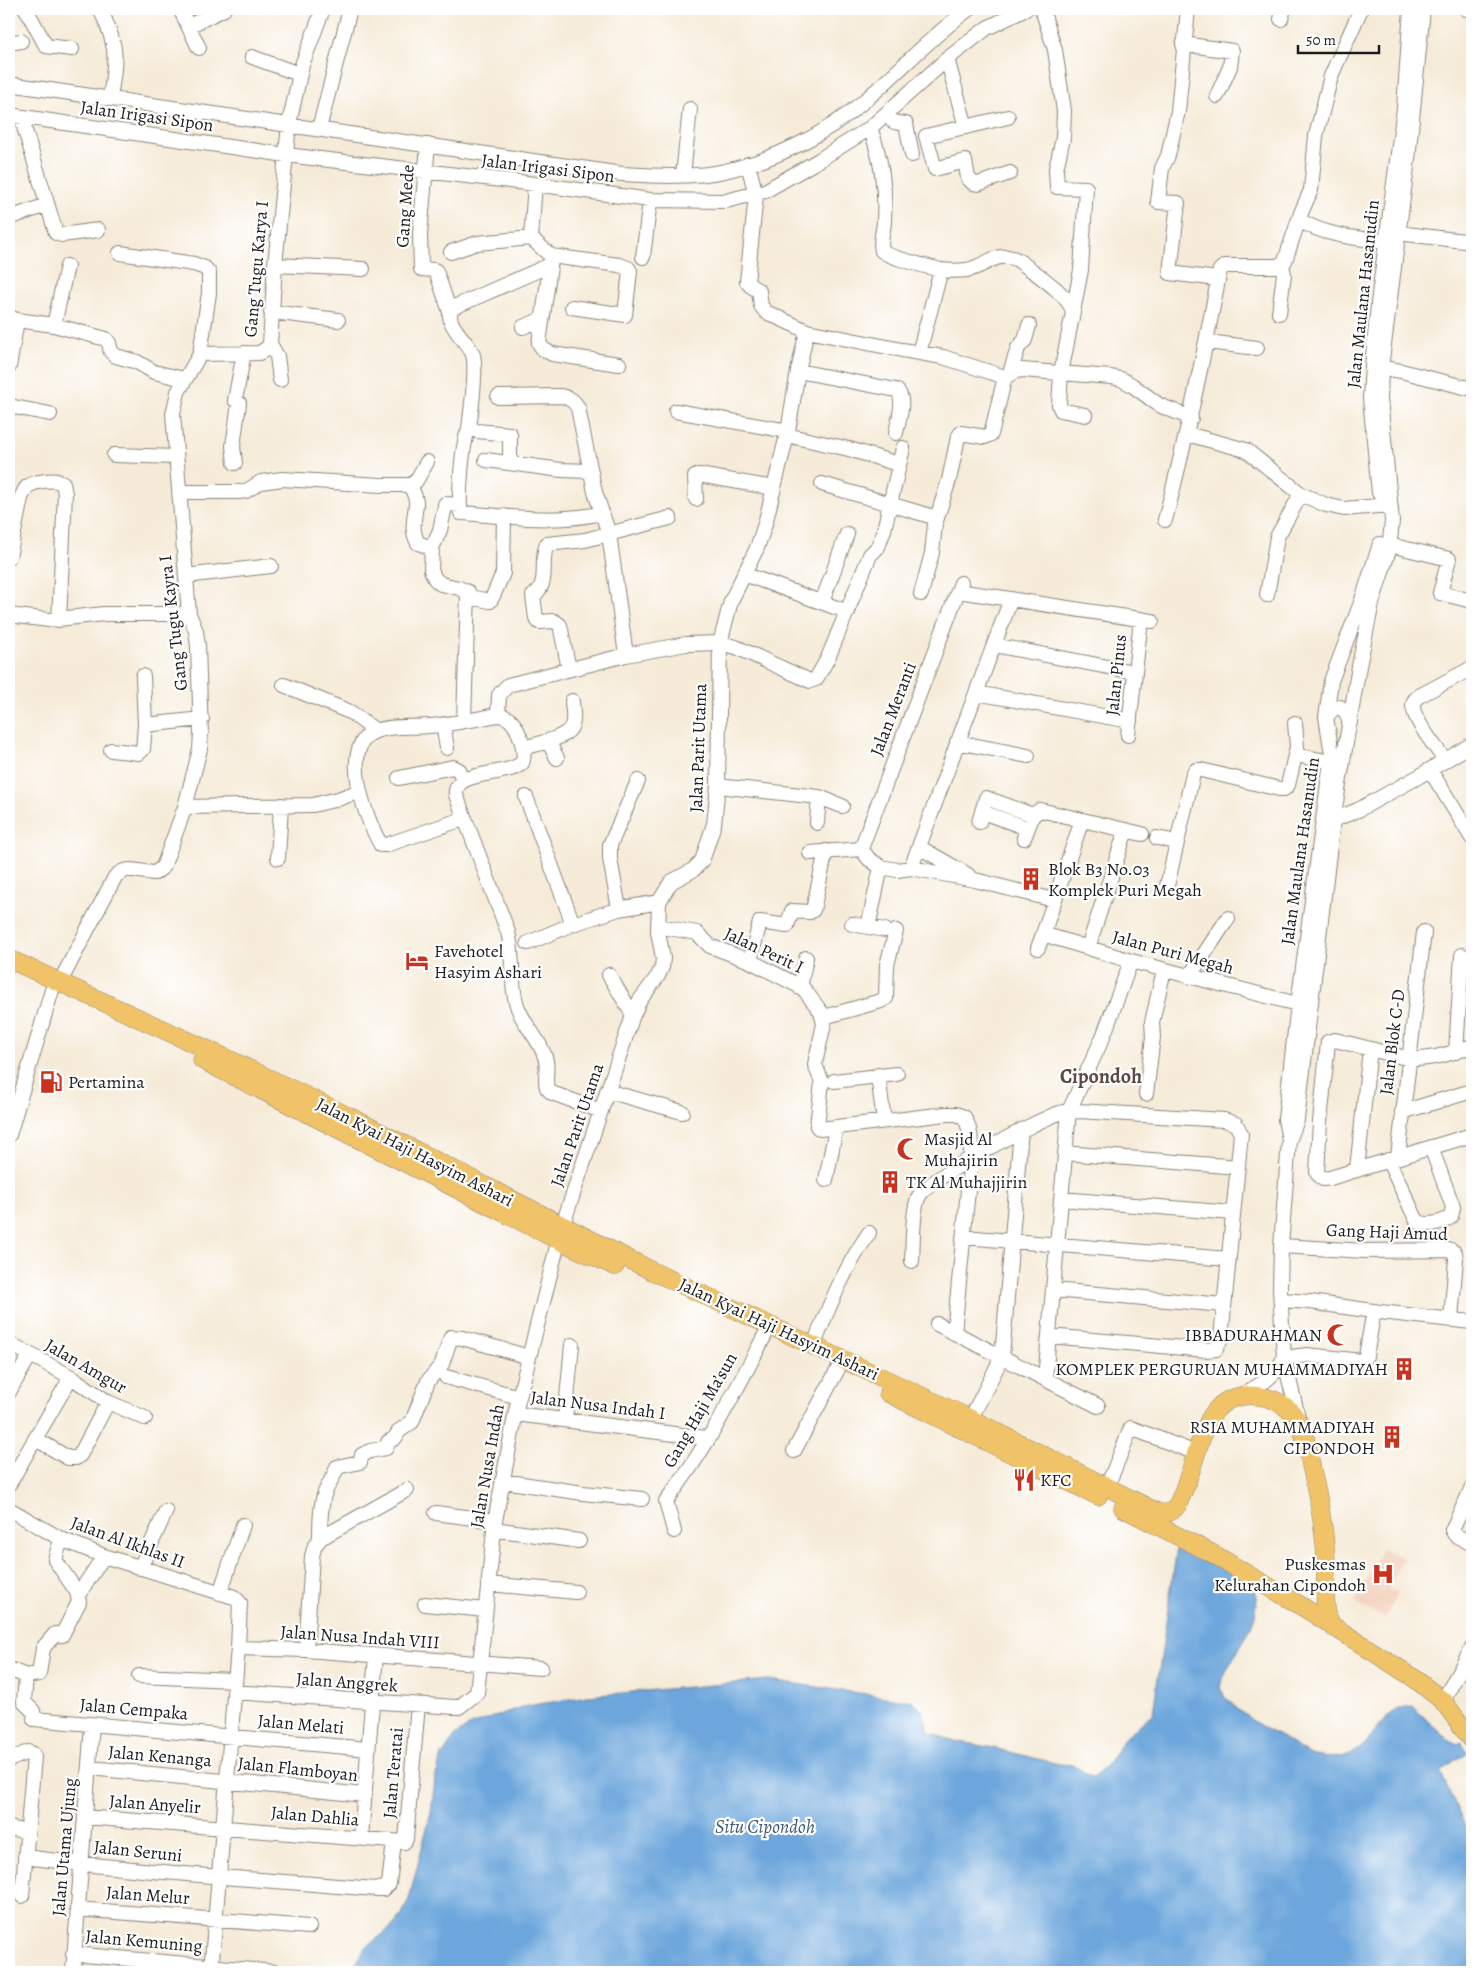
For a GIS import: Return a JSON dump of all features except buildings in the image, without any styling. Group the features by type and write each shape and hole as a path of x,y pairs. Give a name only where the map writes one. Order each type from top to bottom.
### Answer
{"main road":[{"name":"Jalan Kyai Haji Hasyim Ashari","path":"9,959 56,986 105,1009 350,1117 560,1233 765,1335 1107,1487 1160,1513 1171,1512 1178,1504"},
{"name":"Jalan Kyai Haji Hasyim Ashari","path":"9,970 56,986"},
{"name":"Jalan Kyai Haji Hasyim Ashari","path":"560,1233 652,1271 814,1345 1215,1556 1303,1607 1414,1678 1443,1701 1472,1740"},
{"path":"1215,1556 1196,1540 1182,1524 1178,1514 1178,1504 1207,1421 1212,1413 1224,1402 1235,1398 1257,1396 1278,1402 1295,1416 1303,1431 1323,1524 1327,1617 1334,1628"},
{"path":"1303,1607 1316,1608 1326,1601"}],"street":[{"path":"26,9 46,46 72,49"},
{"path":"100,9 110,29 116,50 110,98"},
{"path":"180,9 199,48"},
{"path":"189,26 224,9"},
{"name":"Gang Tugu Karya I","path":"200,354 259,353 270,344 275,264 289,127 299,74 323,9"},
{"path":"320,129 350,9"},
{"name":"Jalan Irigasi Sipon","path":"15,116 286,153 427,158 667,176 723,171 749,167 798,145 829,126 863,102 945,26 970,9"},
{"name":"Jalan Irigasi Sipon","path":"9,84 289,127 320,129 427,158 535,184 650,200 726,201 765,192 870,128 947,59 987,28 1026,9"},
{"path":"1042,9 1053,40 1064,111 1063,138 1056,169 1058,187 1086,188 1081,270 1061,373 1061,410 1085,415"},
{"path":"1188,9 1178,111 1168,156 1162,168 1158,202 1178,203 1170,273 1218,279"},
{"path":"1279,313 1284,274 1282,265 1311,190 1318,127 1331,76 1361,9"},
{"name":"Jalan Maulana Hasanudin","path":"1313,938 1327,757 1326,717 1331,681 1342,657 1377,556 1382,534 1370,398 1386,368 1388,238 1404,108 1411,9"},
{"name":"Jalan Maulana Hasanudin","path":"1388,238 1408,159 1423,9"},
{"path":"1466,9 1472,10"},
{"path":"1184,44 1232,51 1230,67 1217,96"},
{"path":"252,57 299,74"},
{"path":"947,59 966,127"},
{"path":"683,175 690,109"},
{"path":"888,113 890,120 894,123 906,124 912,155"},
{"path":"15,116 56,233 98,230"},
{"path":"1008,117 926,136 935,169 965,161 968,178 973,183 978,184 1010,173"},
{"path":"870,128 884,187 884,222 880,245 882,251 891,257 941,270 966,270 1002,256 1010,257 1018,260 1064,296 1072,306 1073,312"},
{"name":"Gang Mede","path":"427,158 420,234 422,270 431,269 436,271 450,312"},
{"path":"749,167 756,193 747,282 759,291 761,306 766,312 807,330 943,357 1008,375 1022,370 1121,379 1159,405 1190,418"},
{"path":"535,184 531,238 551,261 539,343 543,349 552,354 619,364"},
{"path":"644,257 650,200"},
{"path":"9,218 47,205"},
{"path":"1299,220 1320,231 1355,238 1472,242"},
{"path":"451,252 477,243 531,238"},
{"path":"9,367 13,319 54,325 106,338 111,352 116,356 137,362 154,372 184,379 200,354 209,293 209,273 205,268 194,264 120,253"},
{"path":"572,307 625,315 630,271 628,268 619,265 551,261 452,308 450,316 458,334 473,353 474,362 469,430 465,439 461,513 542,518 566,518 602,513"},
{"path":"275,264 363,269"},
{"path":"1165,520 1188,434 1220,268 1225,266 1282,265"},
{"path":"54,325 67,266"},
{"path":"919,353 941,270"},
{"path":"272,312 338,320"},
{"path":"523,327 542,319"},
{"path":"921,594 959,434 964,433 985,437 991,434 1008,375 1018,348 1025,340 1029,325"},
{"name":"Jalan Parit Utama","path":"560,1233 633,1015 640,1000 658,976 662,967 663,958 658,926 659,902 671,882 693,870 702,861 714,824 718,786 720,643 732,601 757,548 765,524 787,433 807,330"},
{"path":"1207,342 1257,348"},
{"path":"270,344 276,356 280,380"},
{"path":"236,463 232,446 239,403 235,400 244,353"},
{"path":"1386,368 1472,389"},
{"path":"798,371 896,390 901,397 896,433"},
{"name":"Gang Tugu Kayra I","path":"9,1135 56,986 115,877 127,869 155,873 163,867 185,807 200,749 202,719 198,646 196,631 189,614 173,414 178,392 184,379"},
{"path":"498,397 551,395 569,398 575,402 578,408 590,471 609,534 626,655"},
{"path":"9,406 50,414"},
{"path":"676,411 787,433 850,449 898,464"},
{"path":"469,430 510,434 510,464"},
{"path":"1188,434 1246,450 1302,494 1336,508 1352,509 1381,506"},
{"path":"498,715 499,695 508,685 626,655 686,644 720,643 736,647 813,680 828,658 870,555 878,546 903,448"},
{"path":"114,455 176,457"},
{"path":"486,460 561,470 590,471"},
{"path":"179,492 246,491 261,482 282,478 381,485 410,485 416,481 427,462"},
{"path":"696,499 695,477 698,474 774,488"},
{"path":"9,557 24,490 35,483 56,481 64,483 66,494 59,620"},
{"path":"822,484 938,518"},
{"path":"410,485 417,502 413,520 414,536 418,543 432,548"},
{"path":"1267,595 1277,537 1302,494"},
{"path":"460,505 445,504 440,530 432,548 431,570 435,580 441,584 468,592 464,721"},
{"name":"Jalan Maulana Hasanudin","path":"1303,1431 1292,1396 1284,1358 1281,1300 1289,1247 1289,1140 1300,1005 1337,819 1355,690 1372,603 1390,545 1392,521 1381,506"},
{"path":"469,597 490,601 501,580 503,573 504,516"},
{"path":"569,669 560,625 554,621 539,622 536,618 533,596 538,592 542,584 546,546 550,542 585,540 670,518"},
{"path":"822,602 847,534"},
{"path":"1390,545 1449,559 1440,593 1472,601"},
{"path":"186,576 271,566"},
{"path":"744,574 848,612"},
{"name":"Jalan Meranti","path":"861,849 959,587 1011,599"},
{"path":"911,868 1011,599"},
{"name":"Jalan Pinus","path":"976,693 1129,728 1134,672 1146,620 1011,599"},
{"path":"9,615 42,620 59,620 104,614 189,614"},
{"path":"994,645 1134,672"},
{"path":"1445,760 1417,719 1413,705 1414,700 1472,668"},
{"path":"111,750 142,752 145,725 143,676"},
{"path":"1331,681 1335,696 1340,700 1349,698 1355,690"},
{"path":"284,685 350,712 376,731"},
{"path":"523,748 566,734 572,727 572,701"},
{"path":"1326,717 1331,710 1340,707 1346,712 1350,722"},
{"path":"463,818 382,846 360,791 356,769 359,749 370,734 376,731 443,724 498,715 505,716 511,721 523,748 524,759 519,766 463,780 455,790 463,818 508,932 512,951 512,987 522,1019 547,1063 547,1088 552,1093 601,1111"},
{"path":"145,725 202,719"},
{"path":"1166,890 1192,774 1196,770 1279,790 1284,788 1288,784 1300,752 1295,723"},
{"path":"443,724 446,748"},
{"path":"548,741 557,758"},
{"path":"957,742 1028,756"},
{"path":"1337,819 1358,810 1430,770 1472,744"},
{"path":"1300,752 1327,757"},
{"path":"399,778 453,767 459,770 463,780"},
{"path":"1430,770 1471,833"},
{"path":"619,909 610,859 610,845 638,782"},
{"path":"718,786 819,797 842,806"},
{"path":"185,807 320,804 360,791"},
{"path":"526,797 573,924"},
{"path":"817,822 819,797"},
{"path":"278,858 281,805"},
{"path":"980,817 1028,827 1036,811 1045,810 1142,834"},
{"path":"1038,948 1082,820"},
{"path":"1088,948 1126,830"},
{"path":"1157,838 1177,842"},
{"path":"919,847 976,880"},
{"path":"810,853 861,849 869,859 881,867 897,870 911,868 976,880 1054,900"},
{"path":"750,961 760,922 787,926 792,911 810,912 814,910 826,852"},
{"path":"868,927 881,867"},
{"path":"528,943 573,924 619,909 659,902"},
{"path":"1189,977 1228,918"},
{"path":"852,924 890,931 886,998 824,1017 816,1059 816,1066 822,1082 817,1126 824,1130 946,1114 956,1114 964,1117 972,1138 954,1333"},
{"name":"Jalan Perit I","path":"658,926 696,933 710,946 775,972 803,988 824,1017"},
{"name":"Jalan Blok C-D","path":"1393,1158 1410,1060 1424,932"},
{"name":"Jalan Puri Megah","path":"1043,934 1131,961 1300,1005"},
{"path":"1456,1052 1466,1003 1462,956"},
{"path":"800,988 806,958"},
{"path":"1045,1379 1069,1111 1103,1037 1131,961"},
{"path":"1146,1094 1153,1037 1152,1022 1164,970"},
{"path":"609,975 633,1015"},
{"path":"1472,1046 1456,1052 1425,1059 1410,1060 1335,1040 1328,1042 1320,1122 1317,1167 1319,1176 1323,1179 1330,1178 1472,1135"},
{"path":"1357,1169 1370,1049"},
{"path":"834,1081 896,1074"},
{"path":"878,1075 884,1121"},
{"path":"607,1091 682,1112"},
{"path":"1402,1112 1472,1091"},
{"path":"912,1261 916,1208 920,1194 971,1159 1020,1130 1047,1118 1069,1111 1230,1121 1236,1124 1241,1134 1238,1168 1220,1343 1216,1349 1049,1336"},
{"path":"1291,1119 1320,1122"},
{"path":"826,1180 836,1128"},
{"path":"968,1425 1002,1357 1020,1130"},
{"path":"1393,1158 1417,1221 1424,1224 1440,1222 1451,1217 1453,1208 1431,1147"},
{"path":"1065,1153 1238,1168"},
{"path":"1061,1199 1233,1213"},
{"name":"Jalan Nusa Indah","path":"457,1707 477,1693 494,1525 519,1397 560,1233"},
{"path":"814,1345 836,1289 858,1248 869,1233"},
{"path":"964,1237 1228,1259"},
{"name":"Gang Haji Amud","path":"1289,1247 1365,1251 1451,1250 1455,1253 1456,1259 1451,1318"},
{"path":"1053,1290 1224,1305"},
{"path":"1281,1300 1310,1302 1380,1312 1451,1318 1472,1322"},
{"path":"1235,1398 1256,1388 1269,1379 1280,1367 1284,1358 1307,1354 1362,1361 1366,1356 1373,1316 1380,1312"},
{"path":"938,1324 1098,1406"},
{"name":"Gang Haji Ma’sun","path":"674,1531 666,1501 710,1439 765,1335"},
{"path":"320,1539 320,1519 326,1488 333,1480 337,1467 360,1462 362,1455 370,1451 386,1448 388,1442 395,1438 399,1431 412,1422 428,1380 442,1364 451,1337 462,1338 529,1357"},
{"name":"Jalan Amgur","path":"9,1343 71,1377 108,1402 145,1418"},
{"path":"566,1420 572,1345"},
{"path":"9,1392 30,1355"},
{"path":"794,1451 838,1369"},
{"path":"9,1484 71,1377"},
{"path":"446,1378 519,1397"},
{"path":"36,1439 68,1458 76,1458 108,1402"},
{"name":"Jalan Nusa Indah I","path":"516,1414 706,1438"},
{"path":"1107,1487 1131,1428 1196,1453"},
{"path":"502,1481 583,1493 642,1499"},
{"path":"1472,1488 1452,1530 1455,1535 1472,1544"},
{"path":"306,1650 312,1556 315,1545 320,1539 407,1490"},
{"name":"Jalan Al Ikhlas II","path":"9,1509 62,1539 104,1556 220,1593 238,1601 238,1648"},
{"path":"140,1568 166,1511"},
{"path":"436,1513 579,1541"},
{"path":"220,1593 242,1525"},
{"path":"9,1669 26,1676 39,1674 43,1648 55,1634 62,1635 79,1602 78,1595 55,1560 62,1539"},
{"path":"78,1595 104,1556"},
{"path":"488,1584 576,1592"},
{"path":"425,1604 485,1610"},
{"path":"212,1969 238,1648"},
{"name":"Jalan Nusa Indah VIII","path":"238,1648 306,1650 541,1668"},
{"path":"1443,1701 1472,1648"},
{"path":"361,1838 376,1656"},
{"name":"Jalan Cempaka","path":"26,1676 24,1702 34,1715 92,1725 230,1736"},
{"name":"Jalan Anggrek","path":"139,1676 371,1702 457,1707"},
{"name":"Jalan Teratai","path":"219,1877 383,1889 387,1887 399,1842 406,1839 418,1705"},
{"name":"Jalan Utama Ujung","path":"73,1972 92,1725"},
{"name":"Jalan Melati","path":"230,1736 368,1749"},
{"path":"9,1760 28,1752 33,1754 34,1757 22,1896"},
{"name":"Jalan Kenanga","path":"90,1768 227,1780"},
{"name":"Jalan Flamboyan","path":"227,1780 365,1795"},
{"name":"Jalan Anyelir","path":"85,1817 223,1828"},
{"path":"9,1828 27,1832"},
{"name":"Jalan Dahlia","path":"223,1828 399,1842"},
{"name":"Jalan Seruni","path":"24,1857 219,1877"},
{"name":"Jalan Melur","path":"77,1909 309,1927"},
{"name":"Jalan Kemuning","path":"73,1954 212,1969 275,1972"}],"shaded area":[{"name":"Puskesmas Kelurahan Cipondoh","path":"1382,1548 1404,1558 1388,1589 1397,1594 1385,1618 1355,1603"}],"water":[{"name":"Situ Cipondoh","path":"1177,1546 1188,1549 1250,1584 1256,1596 1253,1622 1224,1676 1220,1688 1226,1697 1251,1720 1306,1753 1334,1758 1354,1752 1394,1712 1413,1706 1442,1735 1457,1744 1462,1742 1468,1753 1440,1771 1472,1842 1472,1972 351,1972 366,1947 391,1928 401,1916 409,1899 431,1812 435,1778 442,1755 456,1735 471,1725 521,1707 587,1696 769,1680 913,1701 922,1710 929,1733 955,1741 1059,1764 1073,1765 1093,1778 1109,1762 1126,1737 1153,1713"}],"place":[{"name":"Blok B3 No.03 Komplek Puri Megah","path":"1031,879"},
{"name":"Favehotel Hasyim Ashari","path":"417,961"},
{"name":"Pertamina","path":"51,1082"},
{"name":"Masjid Al Muhajirin","path":"908,1149"},
{"name":"TK Al Muhajjirin","path":"890,1182"},
{"name":"IBBADURAHMAN","path":"1338,1335"},
{"name":"KOMPLEK PERGURUAN MUHAMMADIYAH","path":"1404,1369"},
{"name":"RSIA MUHAMMADIYAH CIPONDOH","path":"1392,1437"},
{"name":"KFC","path":"1024,1480"},
{"name":"Puskesmas Kelurahan Cipondoh","path":"1383,1574"}],"district":[{"name":"Cipondoh","path":"1101,1076"}]}
